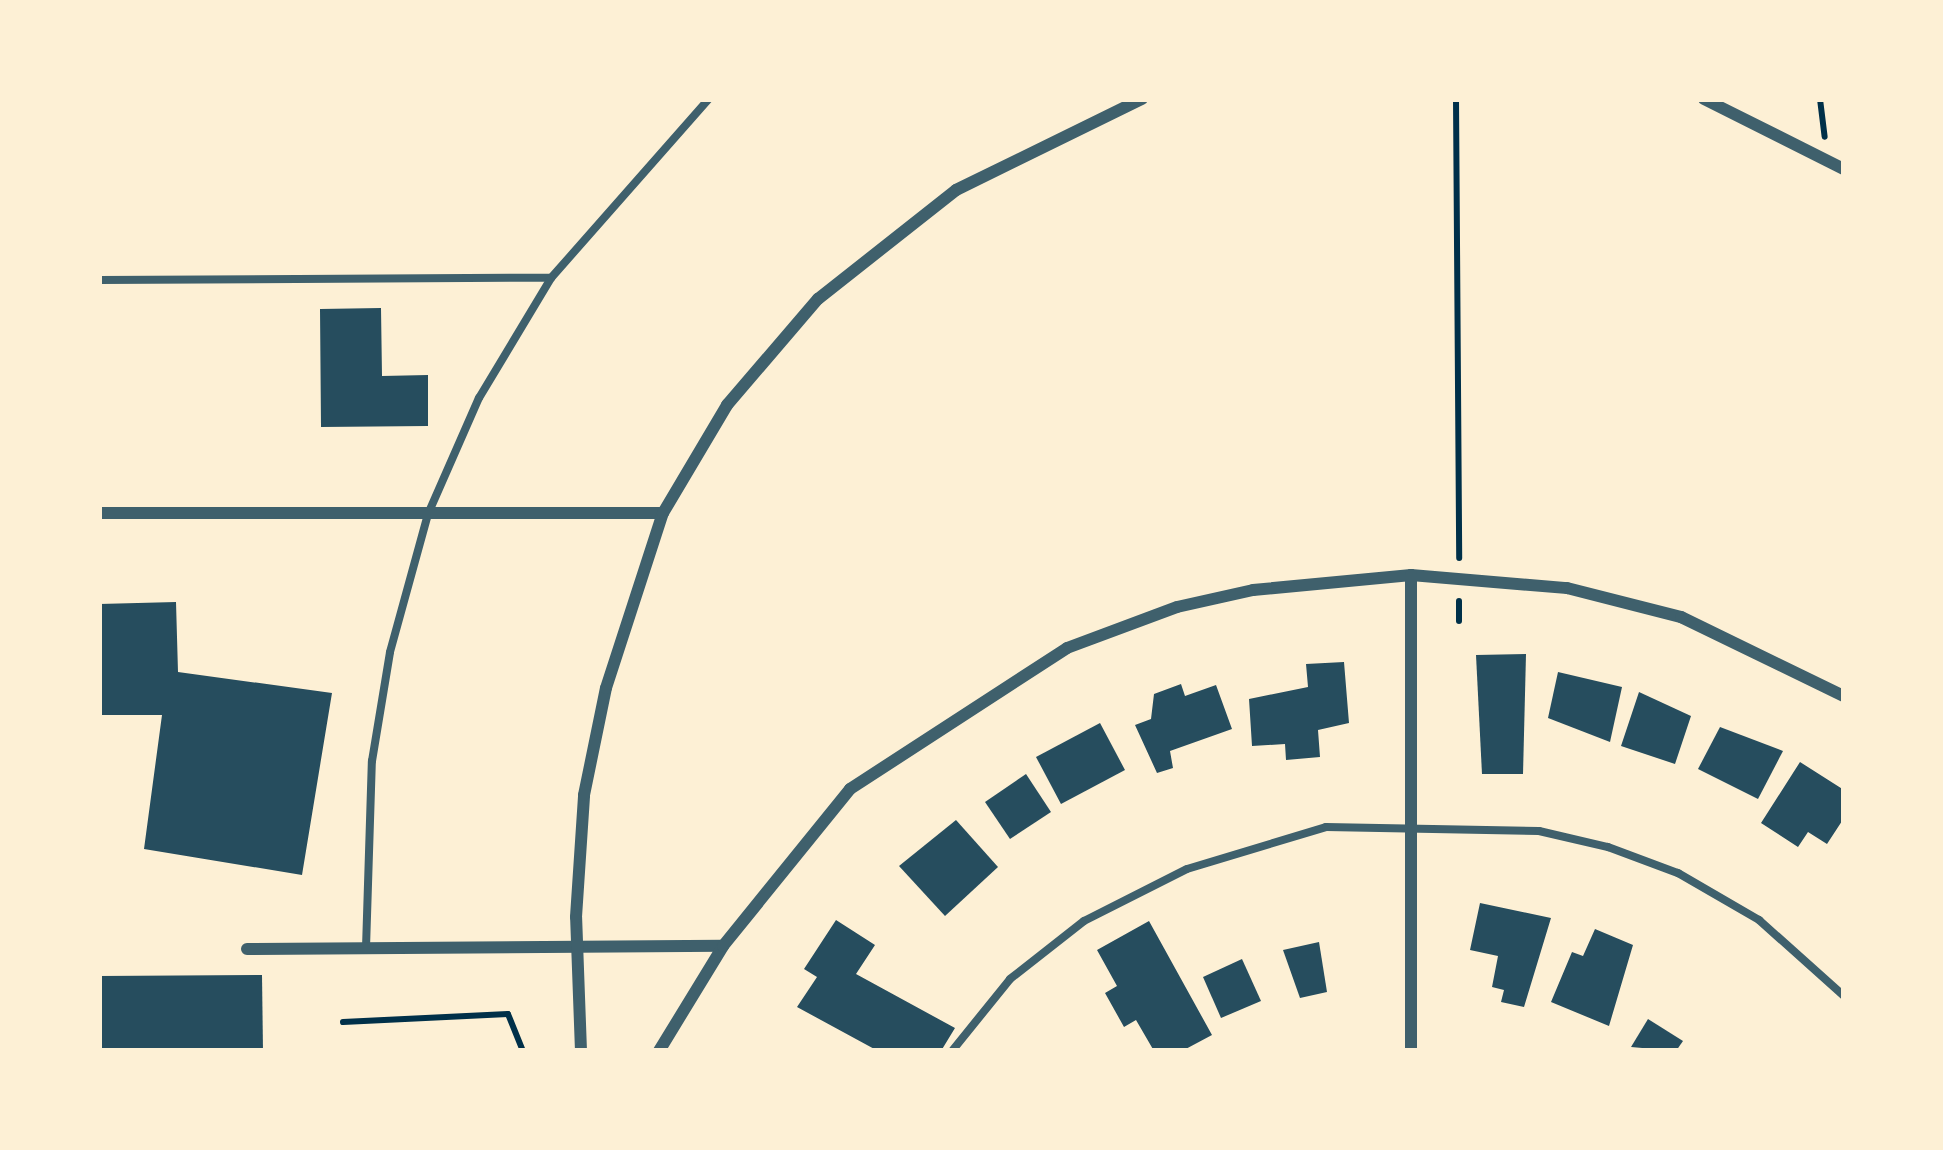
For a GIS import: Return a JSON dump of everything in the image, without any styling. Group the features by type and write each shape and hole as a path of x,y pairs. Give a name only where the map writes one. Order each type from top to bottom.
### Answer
{"street":[{"path":"581,1051 577,950 584,795 606,688 663,513 727,405 818,299 956,190 1142,99"},
{"path":"1704,99 1844,169"},
{"path":"99,513 663,513"},
{"path":"1411,575 1411,1051"},
{"path":"659,1051 723,946 850,789 1067,648 1177,607 1253,590 1411,575 1567,588 1681,617 1844,696"},
{"path":"247,949 723,946"}],"lane":[{"path":"366,949 372,761 390,652 428,514 478,398 551,278 709,99"},
{"path":"99,280 551,278"},
{"path":"952,1051 1010,979 1066,935 1187,869 1326,826 1539,831 1678,872 1760,920 1844,996"}],"path":[{"path":"1456,99 1460,621"},
{"path":"1820,99 1827,158"},
{"path":"343,1022 508,1014 523,1051"}],"building":[{"path":"381,308 382,376 428,375 428,426 321,427 320,309"},
{"path":"176,602 178,672 332,693 302,875 144,849 162,715 99,715 99,604"},
{"path":"1526,654 1523,774 1482,774 1476,655"},
{"path":"1344,662 1349,723 1318,730 1320,757 1286,760 1285,744 1252,746 1249,699 1308,687 1306,664"},
{"path":"1558,672 1622,687 1610,742 1548,718"},
{"path":"1181,684 1185,696 1216,685 1232,729 1170,751 1173,768 1157,773 1135,725 1151,719 1154,694"},
{"path":"1639,692 1691,716 1675,764 1621,746"},
{"path":"1100,723 1125,770 1061,804 1036,757"},
{"path":"1720,727 1783,751 1758,799 1698,769"},
{"path":"1800,762 1844,790 1844,818 1827,844 1808,832 1798,847 1761,823"},
{"path":"1026,774 1051,812 1010,839 985,802"},
{"path":"956,820 998,867 945,916 899,866"},
{"path":"1480,903 1551,918 1524,1007 1501,1002 1504,990 1492,987 1498,956 1470,950"},
{"path":"836,920 875,945 856,974 955,1028 941,1051 878,1051 797,1007 817,977 804,969"},
{"path":"1149,921 1212,1035 1182,1051 1154,1051 1136,1020 1124,1027 1105,993 1117,986 1097,950"},
{"path":"1595,929 1633,945 1609,1026 1551,1002 1572,952 1583,956"},
{"path":"1319,942 1327,992 1300,998 1283,950"},
{"path":"1242,959 1261,1001 1221,1018 1203,977"},
{"path":"262,975 263,1051 99,1051 99,976"},
{"path":"1648,1019 1683,1041 1676,1051 1631,1047"}]}
